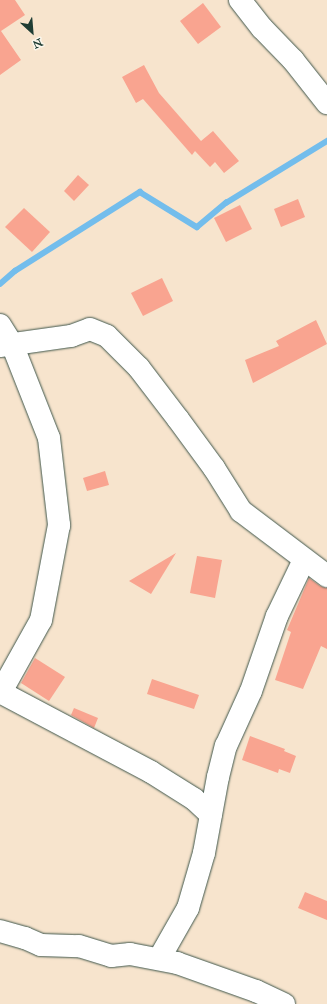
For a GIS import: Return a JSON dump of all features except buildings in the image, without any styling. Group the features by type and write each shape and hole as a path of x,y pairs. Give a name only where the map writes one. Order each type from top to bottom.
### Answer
{"street":[{"path":"240,0 262,28 293,60 327,103"},
{"path":"0,325 6,345 49,438 59,525 41,620 0,692 151,772 194,799 211,815"},
{"path":"6,345 71,336 90,329 107,336 139,368 214,468 241,511 327,576"},
{"path":"159,959 188,908 204,853 226,746 251,691 277,616 304,560"},
{"path":"0,931 25,938 41,945 79,946 111,956 130,954 177,963 256,991 284,1004"}],"waterway":[{"path":"0,284 15,271 140,192 197,227 226,203 327,141"}]}
